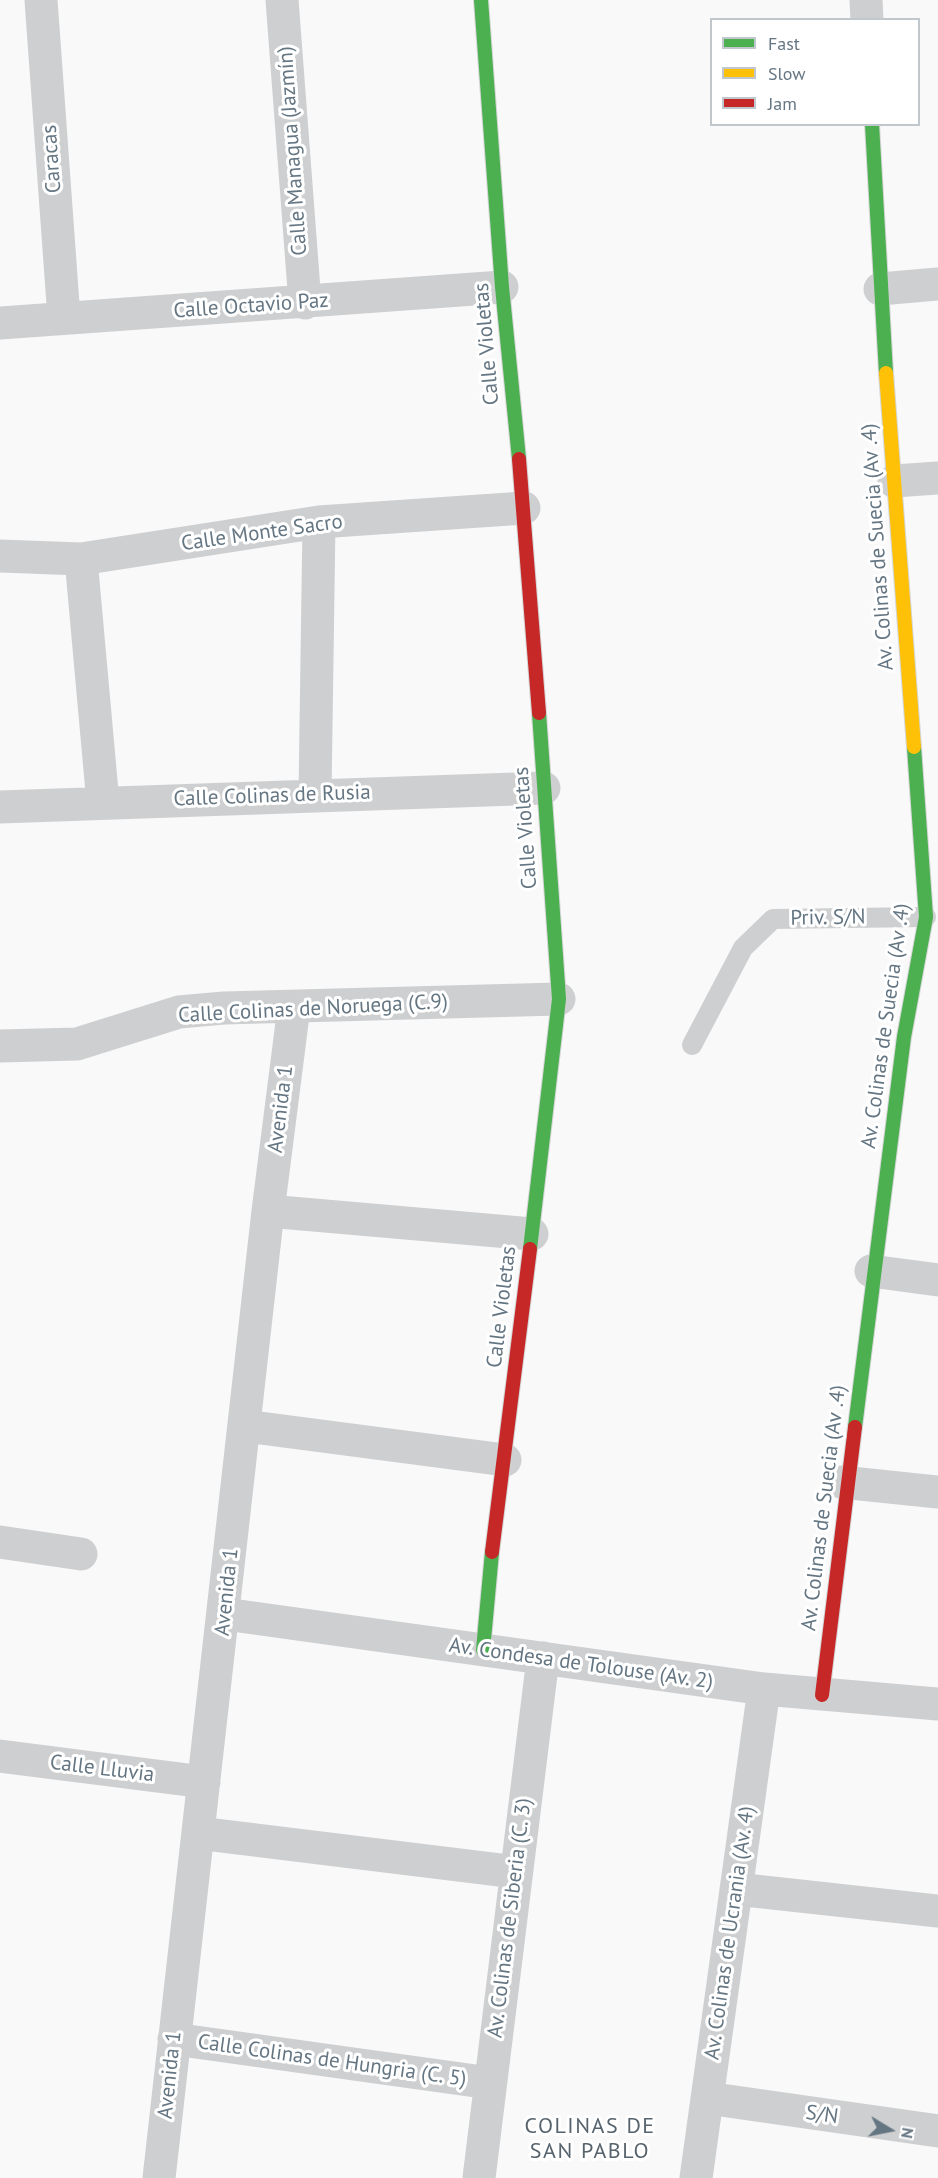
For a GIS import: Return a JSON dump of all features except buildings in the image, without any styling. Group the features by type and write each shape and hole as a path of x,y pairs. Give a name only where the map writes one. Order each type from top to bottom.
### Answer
{"street":[{"name":"Caracas","path":"41,0 64,318"},
{"name":"Calle Managua (Jazmín)","path":"282,0 305,303"},
{"name":"Calle Violetas","path":"481,0 502,287 524,508 559,999 506,1460 488,1584 483,1650"},
{"path":"866,0 867,18"},
{"name":"Av. Colinas de Suecia (Av .4)","path":"822,1695 845,1482 904,1037 926,916 880,289 872,126"},
{"path":"880,289 938,284"},
{"name":"Calle Octavio Paz","path":"0,323 305,303 502,287"},
{"path":"894,480 938,477"},
{"name":"Calle Monte Sacro","path":"0,556 81,559 318,522 524,508"},
{"path":"315,794 318,522"},
{"path":"81,559 103,803"},
{"name":"Calle Colinas de Rusia","path":"0,807 315,794 544,788"},
{"name":"Calle Colinas de Noruega (C.9)","path":"0,1046 77,1044 179,1012 559,999"},
{"name":"Avenida 1","path":"159,2178 225,1614 268,1211 294,1007"},
{"path":"268,1211 532,1234"},
{"path":"873,1271 938,1280"},
{"path":"245,1426 506,1460"},
{"path":"845,1482 938,1492"},
{"path":"0,1542 81,1554"},
{"name":"Av. Condesa de Tolouse (Av. 2)","path":"225,1614 764,1689 938,1704"},
{"name":"Av. Colinas de Siberia (C. 3)","path":"479,2178 543,1658"},
{"name":"Av. Colinas de Ucrania (Av. 4)","path":"696,2178 764,1689"},
{"name":"Calle Lluvia","path":"0,1756 204,1782"},
{"path":"198,1833 516,1872"},
{"path":"736,1889 938,1911"},
{"name":"Calle Colinas de Hungria (C. 5)","path":"174,2039 490,2083"},
{"name":"S/N","path":"707,2098 938,2131"}],"lane":[{"name":"Priv. S/N","path":"692,1045 742,948 773,919 926,916"}],"traffic: fast":[{"path":"481,0 502,287 519,459"},
{"path":"872,126 886,373"},
{"path":"530,1249 559,999 539,713"},
{"path":"855,1427 904,1037 926,917 914,747"},
{"path":"483,1650 492,1552"}],"traffic: slow":[{"path":"886,373 914,747"}],"traffic: jam":[{"path":"519,459 539,713"},
{"path":"492,1552 530,1249"},
{"path":"822,1695 855,1427"}],"district":[{"name":"COLINAS DE SAN PABLO","path":"590,2140"}]}
